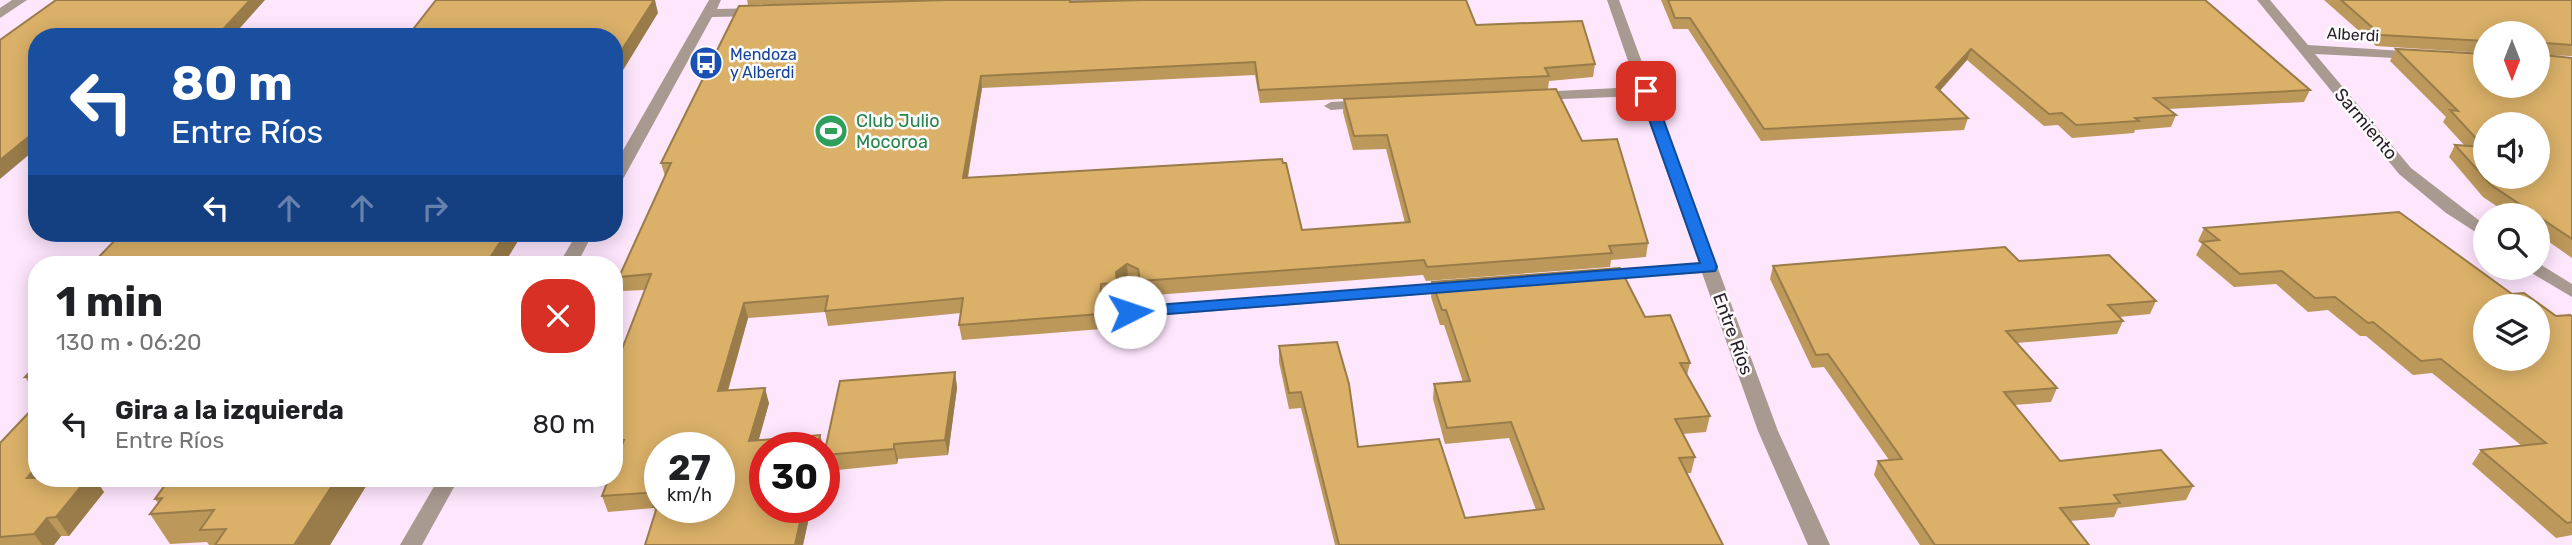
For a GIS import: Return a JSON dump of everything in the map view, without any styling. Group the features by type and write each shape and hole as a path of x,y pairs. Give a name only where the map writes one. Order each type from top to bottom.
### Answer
{"street":[{"path":"0,14 21,0"},
{"path":"1032,3 1127,0"},
{"name":"Entre Ríos","path":"1613,0 1768,431 1819,545"},
{"name":"Sarmiento","path":"2263,0 2405,171 2473,225"},
{"path":"623,165 711,7 775,11"},
{"name":"Alberdi","path":"2303,49 2429,55"},
{"path":"1520,97 1646,91"},
{"path":"1331,106 1385,104"},
{"path":"1585,277 1709,267"},
{"path":"2550,277 2572,292"},
{"path":"1129,286 1130,312 1475,285"},
{"path":"411,545 444,487"}],"building":[{"path":"56,0 250,0 224,28 28,28 28,137 0,160 0,40"},
{"path":"436,0 654,0 623,48 623,28 414,28"},
{"path":"947,0 1466,0 1476,25 1582,21 1595,64 1545,68 1549,76 1259,90 1255,62 981,76 963,178 1282,159 1283,163 1286,163 1302,230 1410,222 1387,135 1354,136 1344,99 1556,89 1582,141 1617,139 1648,243 1609,246 1612,253 1427,267 1424,260 1140,281 1138,269 1127,264 1116,272 1117,283 1101,284 1100,314 959,325 963,298 825,311 828,296 744,303 718,391 765,388 752,432 749,432 749,523 800,523 795,545 645,545 652,523 735,523 735,432 644,432 644,493 602,496 606,487 623,487 623,347 651,274 623,277 623,268 671,163 661,163 739,6"},
{"path":"1668,0 2205,0 2310,90 2154,98 2176,115 2135,118 2139,121 2076,125 2062,113 2049,114 1971,49 1936,87 1968,118 1764,129 1690,18 1675,18"},
{"path":"2341,0 2572,0 2572,45 2550,43 2550,21 2473,21 2473,40 2381,35"},
{"path":"2396,49 2473,53 2473,98 2550,98 2550,56 2572,58 2572,239 2550,224 2550,203 2518,203 2497,189 2550,189 2550,112 2473,112 2473,135 2450,110 2458,111"},
{"path":"2455,145 2473,146 2473,165"},
{"path":"2399,212 2473,266 2473,280 2493,280 2512,294 2473,294 2473,371 2550,371 2550,312 2556,316 2572,316 2572,522 2567,523 2481,450 2546,443 2441,359 2421,361 2373,322 2368,323 2335,297 2315,298 2282,271 2240,274 2202,242 2219,240 2204,228"},
{"path":"113,242 500,242 491,256 100,256"},
{"path":"2005,247 2019,261 2109,255 2156,301 2108,305 2123,321 2006,331 2057,388 2004,392 2060,461 2161,450 2193,486 2114,495 2120,503 2060,508 2089,545 1935,545 1878,461 1902,459 1828,354 1816,355 1773,266"},
{"path":"1620,268 1645,317 1670,315 1690,363 1680,363 1710,416 1675,419 1695,457 1679,458 1723,545 1339,545 1301,392 1289,393 1279,346 1337,342 1349,384 1358,447 1439,439 1465,518 1544,509 1511,422 1447,428 1434,384 1470,381 1446,310 1442,310 1432,282"},
{"path":"955,372 945,440 894,444 894,449 840,454 840,432 829,432 840,381"},
{"path":"28,413 28,487 81,487 56,517 47,518 34,534 0,537 0,443"},
{"path":"164,487 331,487 294,545 215,545 226,529 200,530 214,510 150,514 162,498 155,499"}],"place":[{"name":"Mendoza y Alberdi","path":"706,63"},
{"name":"Club Julio Mocoroa","path":"831,131"}],"route":[{"path":"1130,312 1709,267 1646,91"}]}
